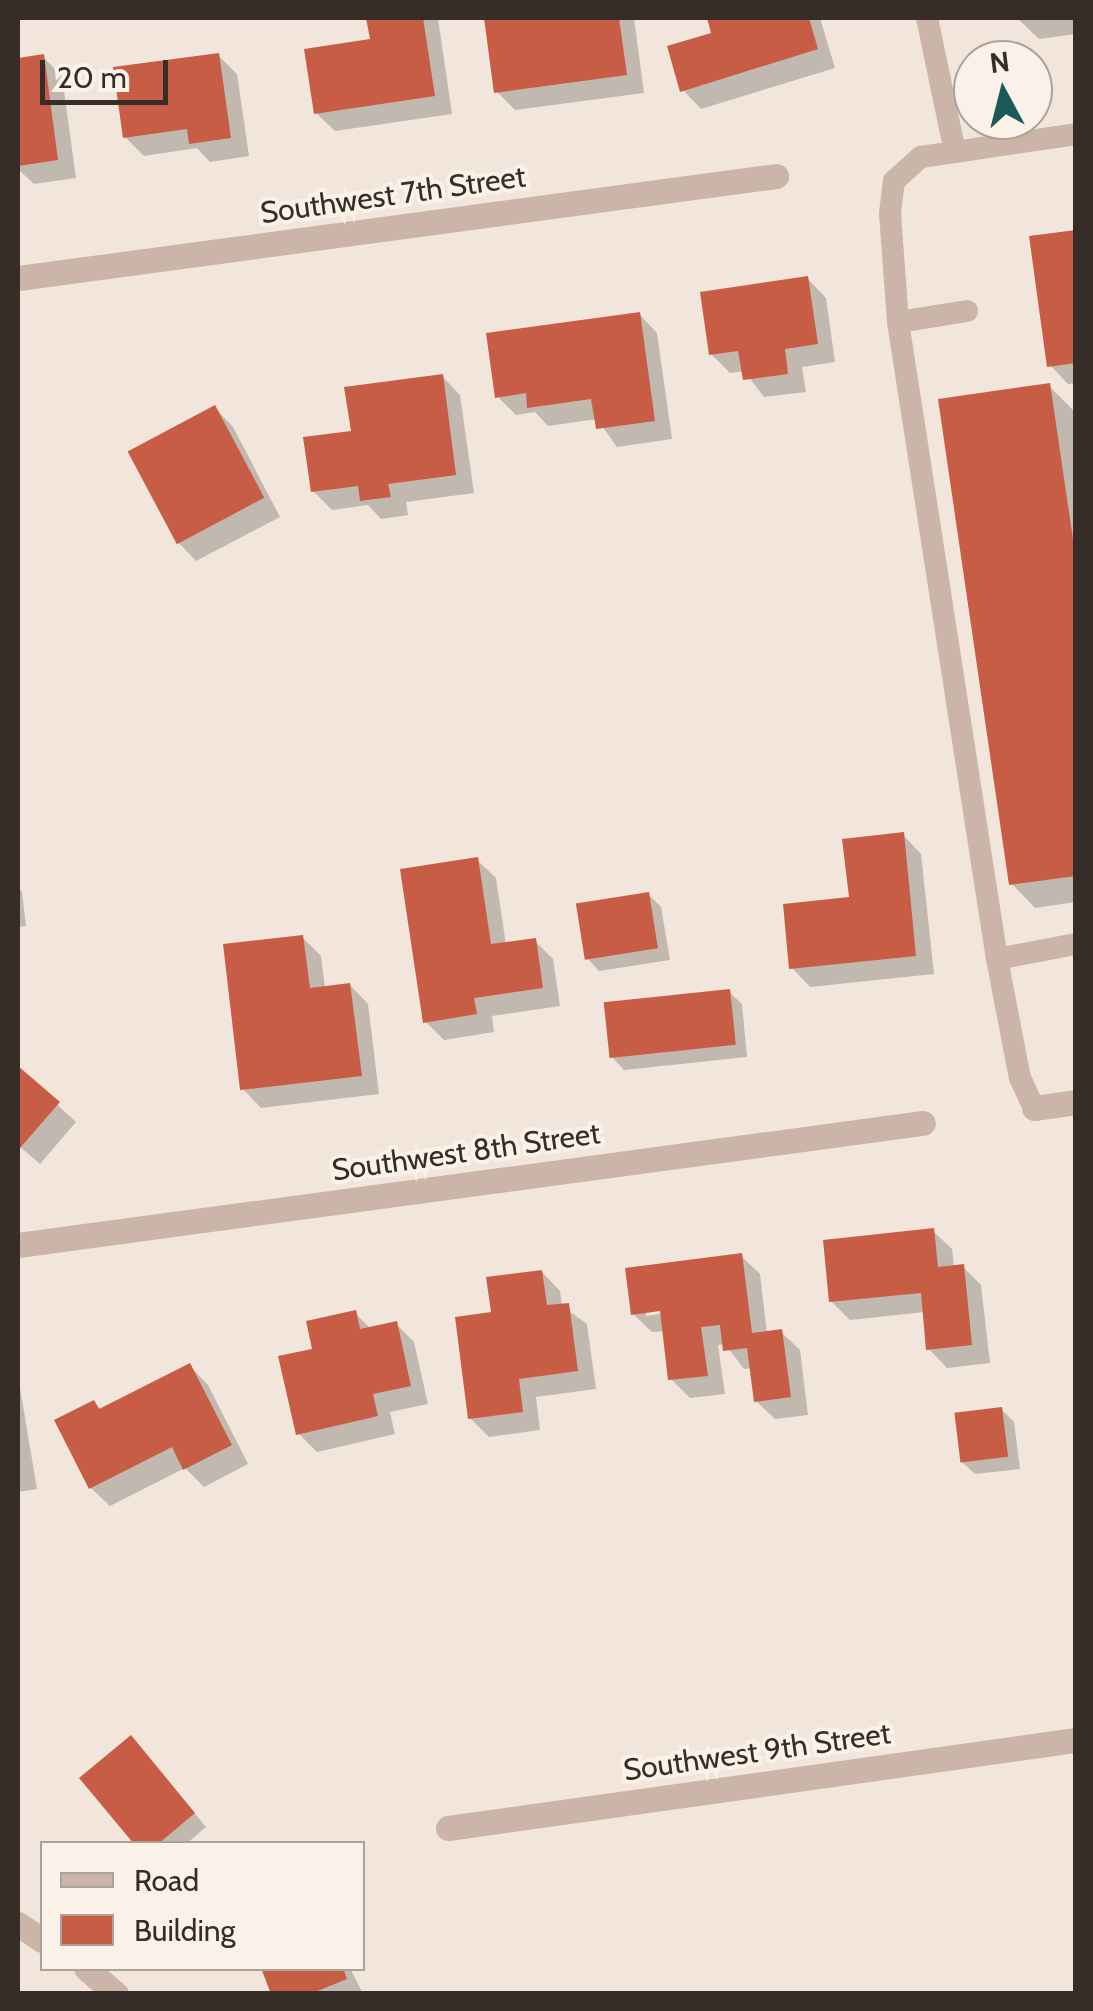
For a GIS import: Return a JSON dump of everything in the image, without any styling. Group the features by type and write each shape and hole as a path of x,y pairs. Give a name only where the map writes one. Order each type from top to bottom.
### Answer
{"street":[{"name":"Southwest 7th Street","path":"18,278 776,176"},
{"path":"1034,1108 1076,1102"},
{"name":"Southwest 8th Street","path":"18,1245 922,1122"},
{"name":"Southwest 9th Street","path":"448,1828 1075,1745"},
{"path":"18,1924 40,1939"},
{"path":"89,1971 116,1994"}],"lane":[{"path":"927,18 955,152"},
{"path":"1034,1108 1020,1078 996,959 898,322 890,213 894,182 921,157 1076,134"},
{"path":"898,322 968,311"},
{"path":"996,959 1076,944"}],"building":[{"path":"366,18 423,18 435,96 314,114 304,49 370,39"},
{"path":"484,18 619,18 627,75 494,93"},
{"path":"707,18 809,18 818,49 680,92 667,46 711,33"},
{"path":"219,53 231,138 189,144 187,129 123,138 113,67"},
{"path":"44,54 58,160 18,166 18,58"},
{"path":"1076,230 1076,363 1047,367 1029,236"},
{"path":"808,276 818,344 785,349 788,374 743,380 738,351 709,355 700,292"},
{"path":"640,312 655,421 596,429 591,399 527,408 526,393 495,398 486,333"},
{"path":"443,374 456,475 388,484 391,497 360,501 358,486 311,492 303,437 351,431 344,387"},
{"path":"1050,383 1076,560 1076,876 1009,885 938,399"},
{"path":"215,405 264,498 177,544 128,451"},
{"path":"904,832 916,956 789,969 783,904 849,897 842,839"},
{"path":"478,857 491,944 536,938 543,988 474,998 477,1014 423,1023 400,869"},
{"path":"649,892 658,948 585,960 576,904"},
{"path":"303,935 310,988 350,983 362,1076 240,1090 223,944"},
{"path":"730,989 736,1045 610,1058 604,1002"},
{"path":"18,1066 60,1102 20,1148 18,1146"},
{"path":"934,1228 938,1267 964,1264 972,1345 926,1350 921,1293 829,1302 823,1240"},
{"path":"742,1253 752,1333 782,1329 791,1397 754,1402 747,1348 723,1351 720,1325 701,1327 708,1376 668,1380 660,1311 631,1315 625,1268"},
{"path":"542,1270 547,1305 569,1303 578,1371 519,1379 523,1412 468,1419 455,1317 491,1312 486,1277"},
{"path":"356,1310 360,1329 397,1321 411,1386 373,1394 378,1416 296,1435 278,1356 312,1349 306,1321"},
{"path":"190,1363 232,1445 183,1470 172,1447 89,1489 54,1420 94,1400 99,1409"},
{"path":"1002,1407 1008,1457 960,1462 954,1413"},
{"path":"131,1735 195,1813 162,1841 132,1841 79,1778"},
{"path":"262,1971 344,1971 347,1979 310,1994 271,1994"}]}
